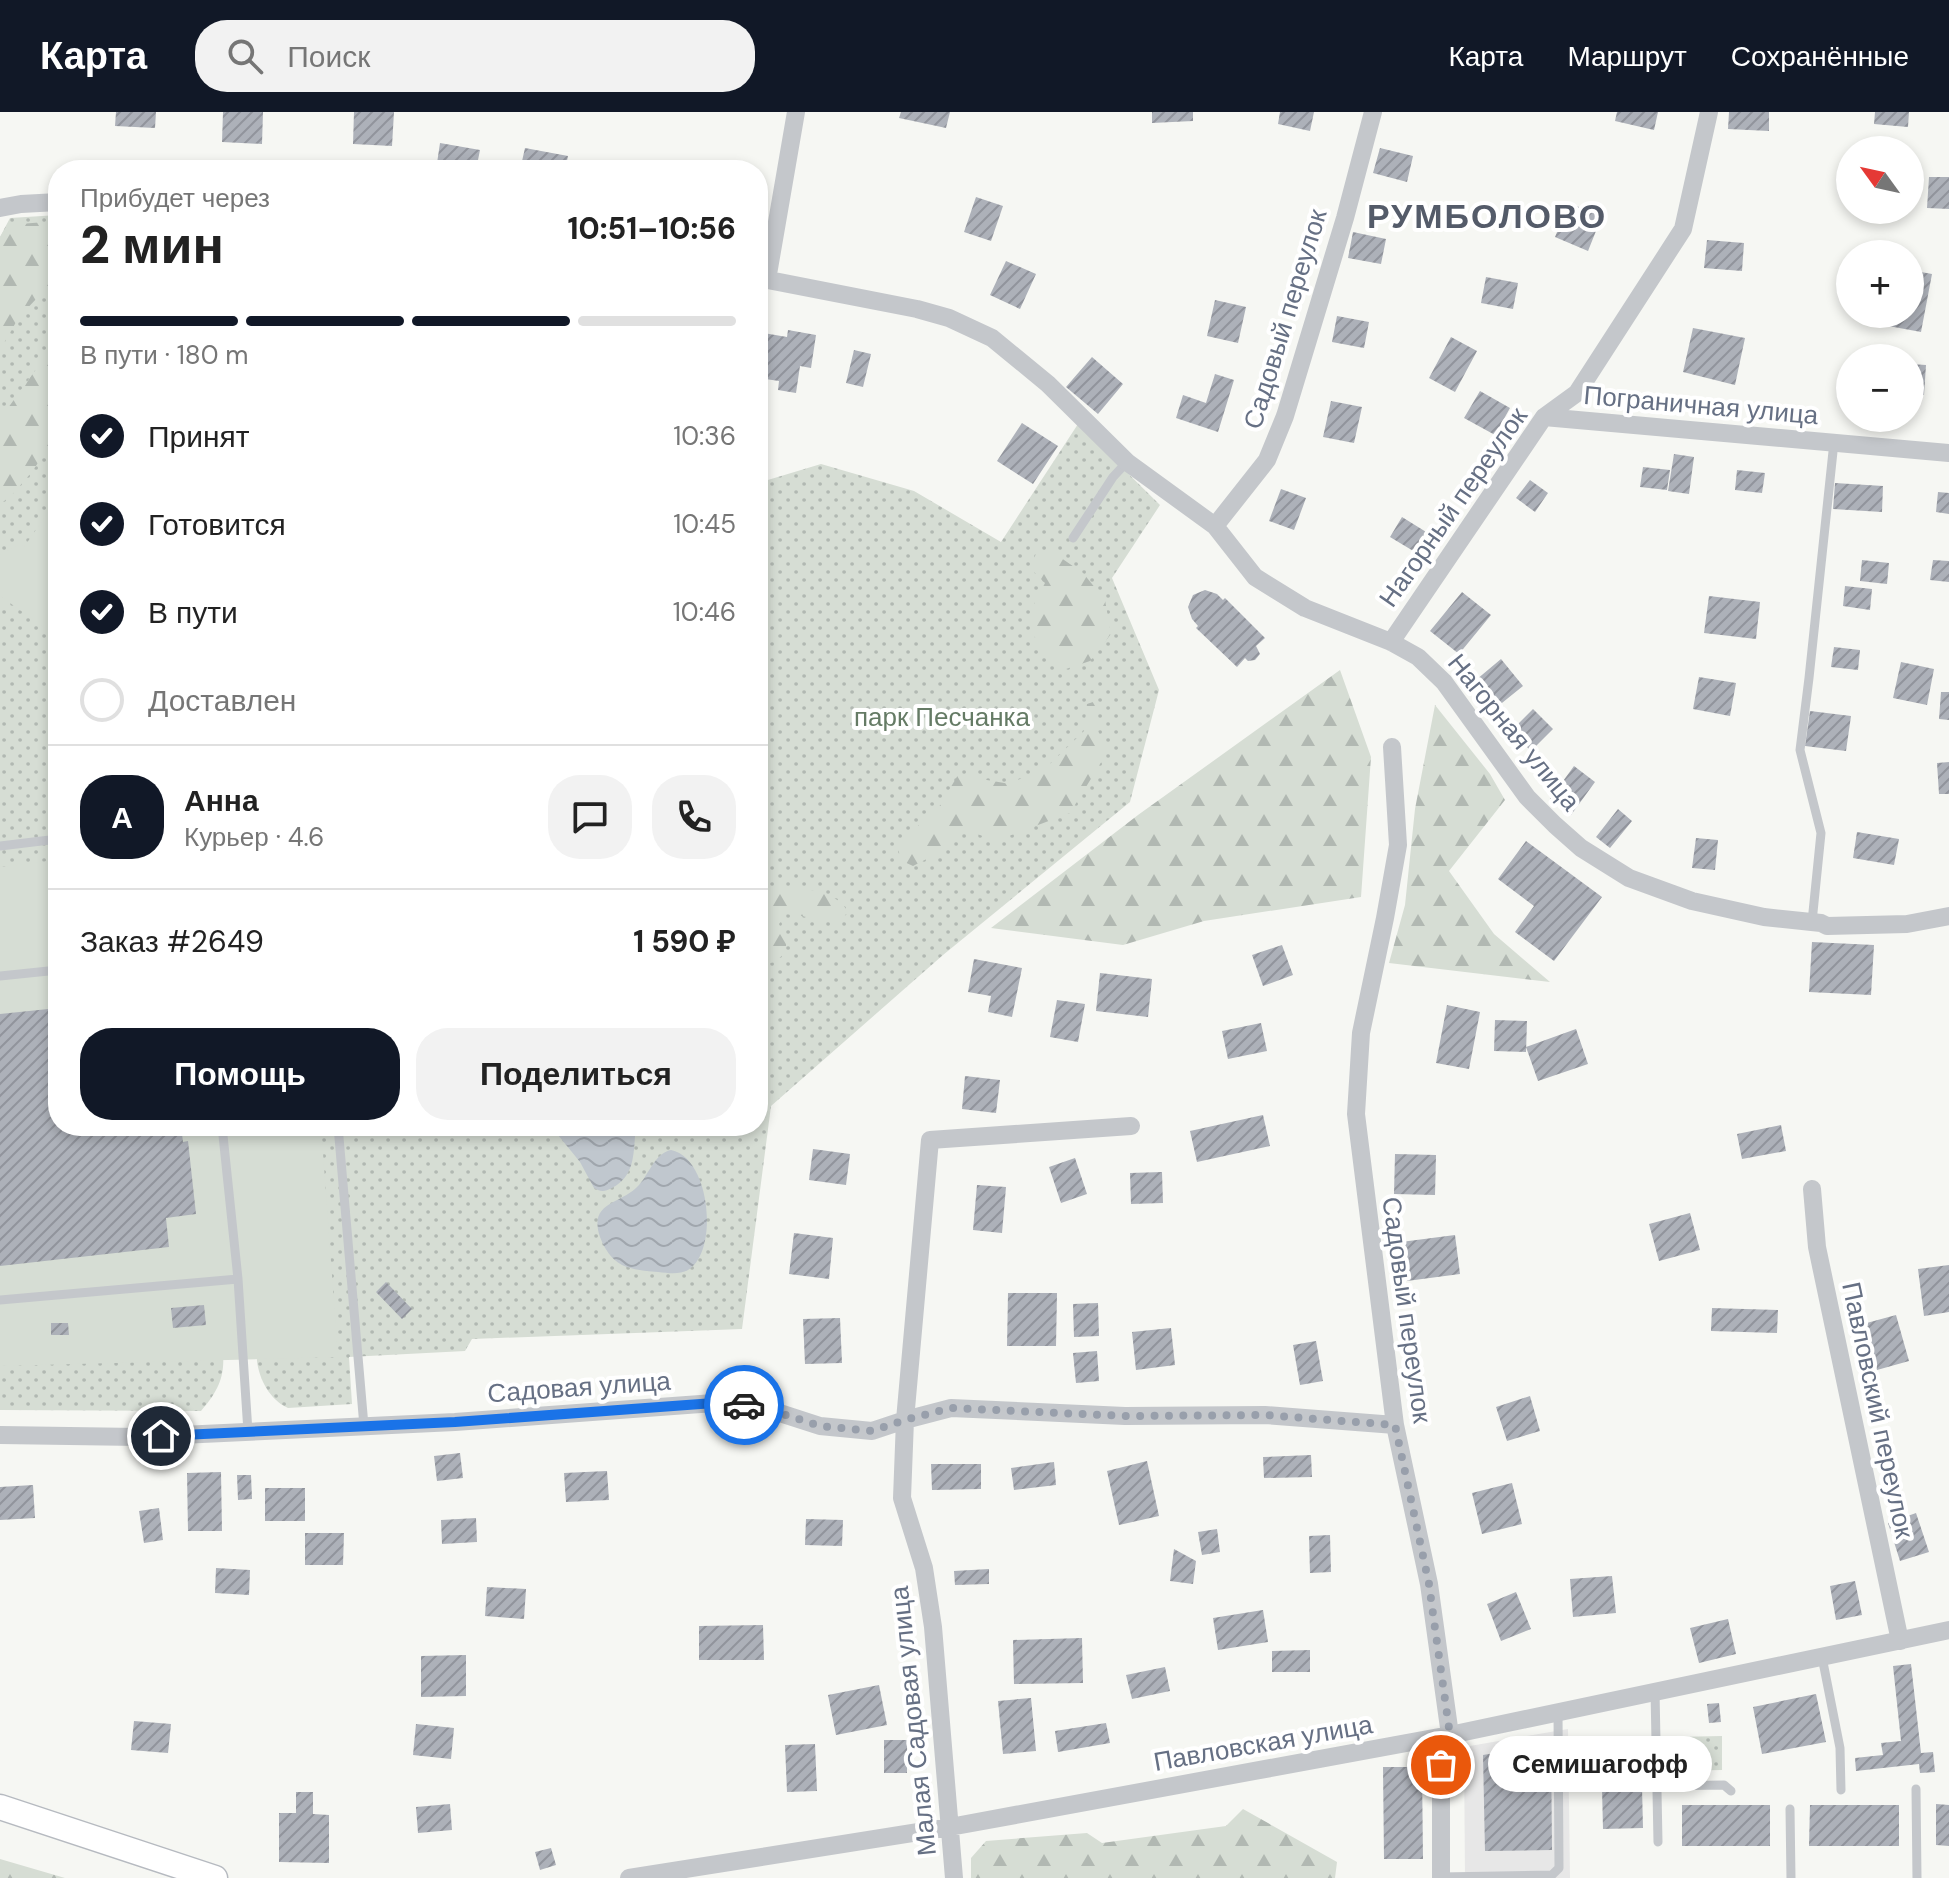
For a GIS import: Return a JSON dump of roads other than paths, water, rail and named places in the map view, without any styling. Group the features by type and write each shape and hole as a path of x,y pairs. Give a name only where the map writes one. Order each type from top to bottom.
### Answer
{"main road":[{"path":"0,1807 215,1878"}],"street":[{"path":"768,254 796,112"},
{"name":"Садовый переулок","path":"1215,526 1267,460 1285,416 1345,218 1373,112"},
{"name":"Нагорный переулок","path":"1391,642 1544,417 1577,393 1683,229 1709,112"},
{"path":"0,208 48,203"},
{"name":"Нагорная улица","path":"768,280 917,309 949,318 992,338 1048,384 1127,462 1215,526 1255,577 1305,608 1391,642 1418,657 1444,682 1527,797 1581,848 1629,878 1692,901 1764,917 1827,926 1907,924 1949,916"},
{"name":"Пограничная улица","path":"1544,417 1949,453"},
{"name":"Садовый переулок","path":"1392,747 1398,845 1361,1033 1356,1114 1395,1425 1429,1584 1450,1735 1441,1765 1441,1878"},
{"name":"Малая Садовая улица","path":"954,1878 933,1627 924,1568 902,1498 905,1420 930,1140 1131,1126"},
{"name":"Павловский переулок","path":"1812,1189 1817,1247 1900,1641"},
{"name":"Садовая улица","path":"0,1435 138,1437 455,1422 714,1403 755,1405 820,1426 872,1431 951,1408 1125,1416 1265,1415 1395,1425"},
{"name":"Павловская улица","path":"629,1878 950,1827 1450,1735 1949,1630"}],"lane":[{"path":"1812,922 1821,833 1800,750 1834,442"},
{"path":"1073,538 1113,477 1127,462"},
{"path":"0,846 48,840"},
{"path":"0,976 48,971"},
{"path":"223,1136 238,1279 248,1432"},
{"path":"339,1136 364,1426"},
{"path":"0,1300 238,1279"},
{"path":"1822,1657 1840,1748 1841,1790"},
{"path":"1655,1691 1658,1842"},
{"path":"1441,1878 1552,1875 1559,1868 1558,1712"},
{"path":"1657,1786 1724,1785 1731,1791"},
{"path":"1916,1789 1917,1878"},
{"path":"1790,1809 1791,1878"}],"water":[{"path":"559,1136 635,1136 630,1169 612,1188 601,1191 594,1188 580,1162"},
{"path":"671,1150 684,1157 695,1170 702,1187 707,1226 698,1260 688,1270 677,1273 622,1265 611,1256 600,1237 598,1216 608,1205 632,1192 656,1159"}],"place":[{"name":"Семишагофф","path":"1441,1765"}],"district":[{"name":"РУМБОЛОВО","path":"1487,216"}],"park label":[{"name":"парк Песчанка","path":"942,717"}]}
